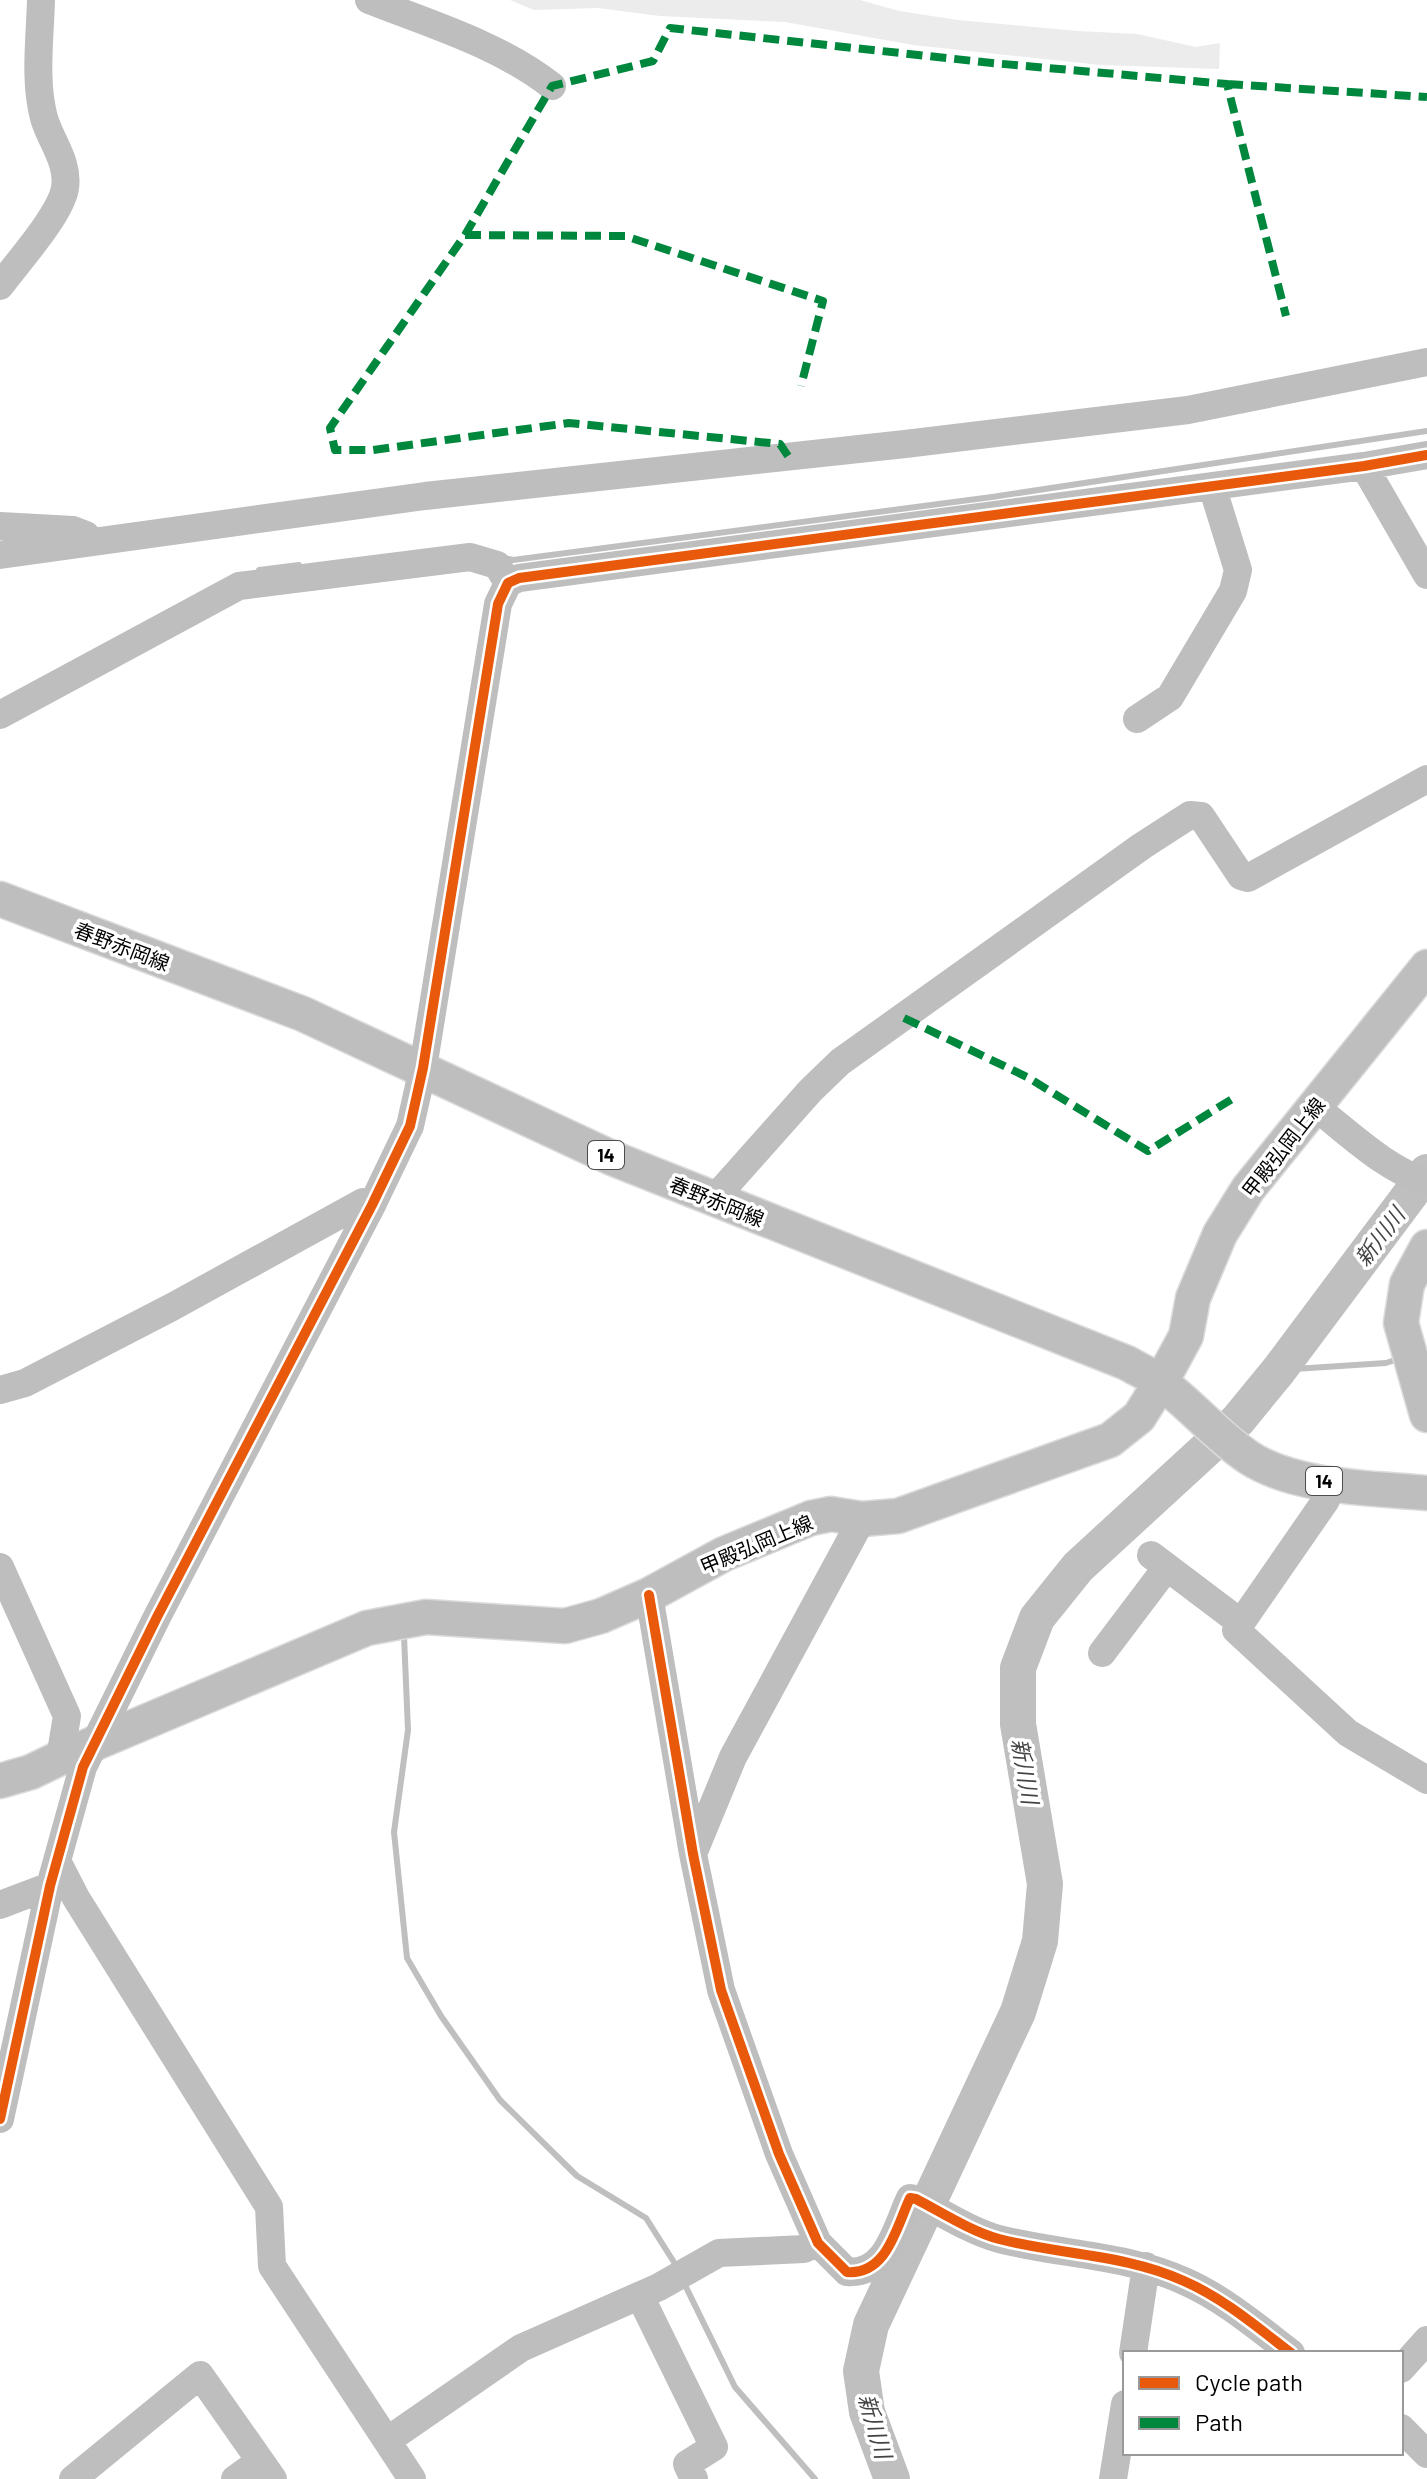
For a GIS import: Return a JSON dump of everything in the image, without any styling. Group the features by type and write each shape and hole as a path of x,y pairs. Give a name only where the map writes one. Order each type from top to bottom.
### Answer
{"main road":[{"name":"春野赤岡線","path":"0,899 303,1014 612,1158 1127,1363 1161,1382 1251,1459 1283,1473 1329,1482 1427,1493"},
{"name":"甲殿弘岡上線","path":"0,1781 31,1772 367,1628 426,1617 565,1626 601,1616 649,1595 724,1554 811,1518 831,1514 862,1519 898,1516 1110,1440 1139,1417 1161,1382 1186,1336 1193,1298 1220,1234 1248,1189 1427,967"},
{"path":"1427,1247 1407,1284 1401,1323 1415,1351 1427,1415"}],"street":[{"path":"0,286 55,213 65,190 65,168 44,118 39,72 41,0"},
{"path":"369,0 468,39 534,71 552,86"},
{"path":"0,555 425,496 1188,410 1427,362"},
{"path":"0,2119 53,1874 83,1767 410,1126 423,1068 498,604 508,583 519,578 1364,466 1427,455"},
{"path":"1364,466 1427,575"},
{"path":"1137,719 1170,697 1233,591 1238,570 1212,486"},
{"path":"0,526 73,530 101,541"},
{"path":"0,715 239,586 470,557 497,565 508,583"},
{"path":"713,1200 840,1062 1190,815 1201,816 1241,876 1248,878 1427,779"},
{"path":"1314,1106 1395,1168 1419,1179"},
{"path":"0,1390 25,1383 172,1307 363,1202 372,1205"},
{"path":"1329,1482 1326,1500 1236,1630 1348,1733 1427,1780"},
{"path":"693,1854 733,1757 862,1519"},
{"path":"1102,1653 1159,1561 1241,1623"},
{"path":"0,1567 67,1716 60,1758"},
{"path":"649,1595 693,1854 721,1990 779,2154 818,2243 847,2272 871,2269 881,2261 910,2198 916,2199 997,2238 1146,2266 1186,2281 1233,2309 1288,2351"},
{"path":"0,1905 53,1874"},
{"path":"53,1874 76,1898 269,2207 272,2266 412,2479"},
{"path":"388,2440 521,2348 650,2291 719,2253 804,2249 818,2243"},
{"path":"1133,2351 1146,2266"},
{"path":"650,2291 714,2447 687,2464 694,2479"},
{"path":"1403,2367 1427,2340"},
{"path":"73,2479 200,2375 266,2470 235,2479"},
{"path":"1113,2479 1123,2416"},
{"path":"1403,2430 1427,2454"}],"shaded area":[{"path":"510,0 860,0 899,11 958,20 1137,34 1196,47 1220,43 1219,69 1101,65 913,45 785,22 660,16 598,8 534,10"}],"waterway":[{"path":"504,558 513,560 992,497 1427,431"},
{"path":"259,570 299,565"},
{"name":"新川川","path":"892,2479 867,2412 861,2371 871,2325 1018,2012 1040,1941 1045,1884 1018,1724 1018,1668 1037,1618 1078,1567 1238,1420 1427,1172"},
{"path":"1279,1370 1386,1363 1401,1358"},
{"path":"404,1636 408,1730 394,1832 407,1958 441,2016 500,2100 577,2176 646,2218 677,2267"},
{"path":"683,2281 735,2387 815,2479"}],"marked path":[{"path":"788,456 780,444 569,423 373,450 335,450 330,428 465,235 552,86 653,61 670,28 992,63 1227,84 1286,316"},
{"path":"1227,84 1427,97"},
{"path":"465,235 625,236 823,301 801,386"},
{"path":"904,1018 1027,1077 1148,1151 1232,1099"}],"cycle path":[{"path":"0,2119 50,1886 83,1767 410,1126 423,1068 498,604 508,583 519,578 1364,466 1427,455"},
{"path":"649,1595 693,1854 721,1990 779,2154 818,2243 847,2272 861,2271 881,2258 910,2198 916,2199 967,2227 999,2239 1116,2260 1162,2272 1226,2304 1288,2351"}]}
